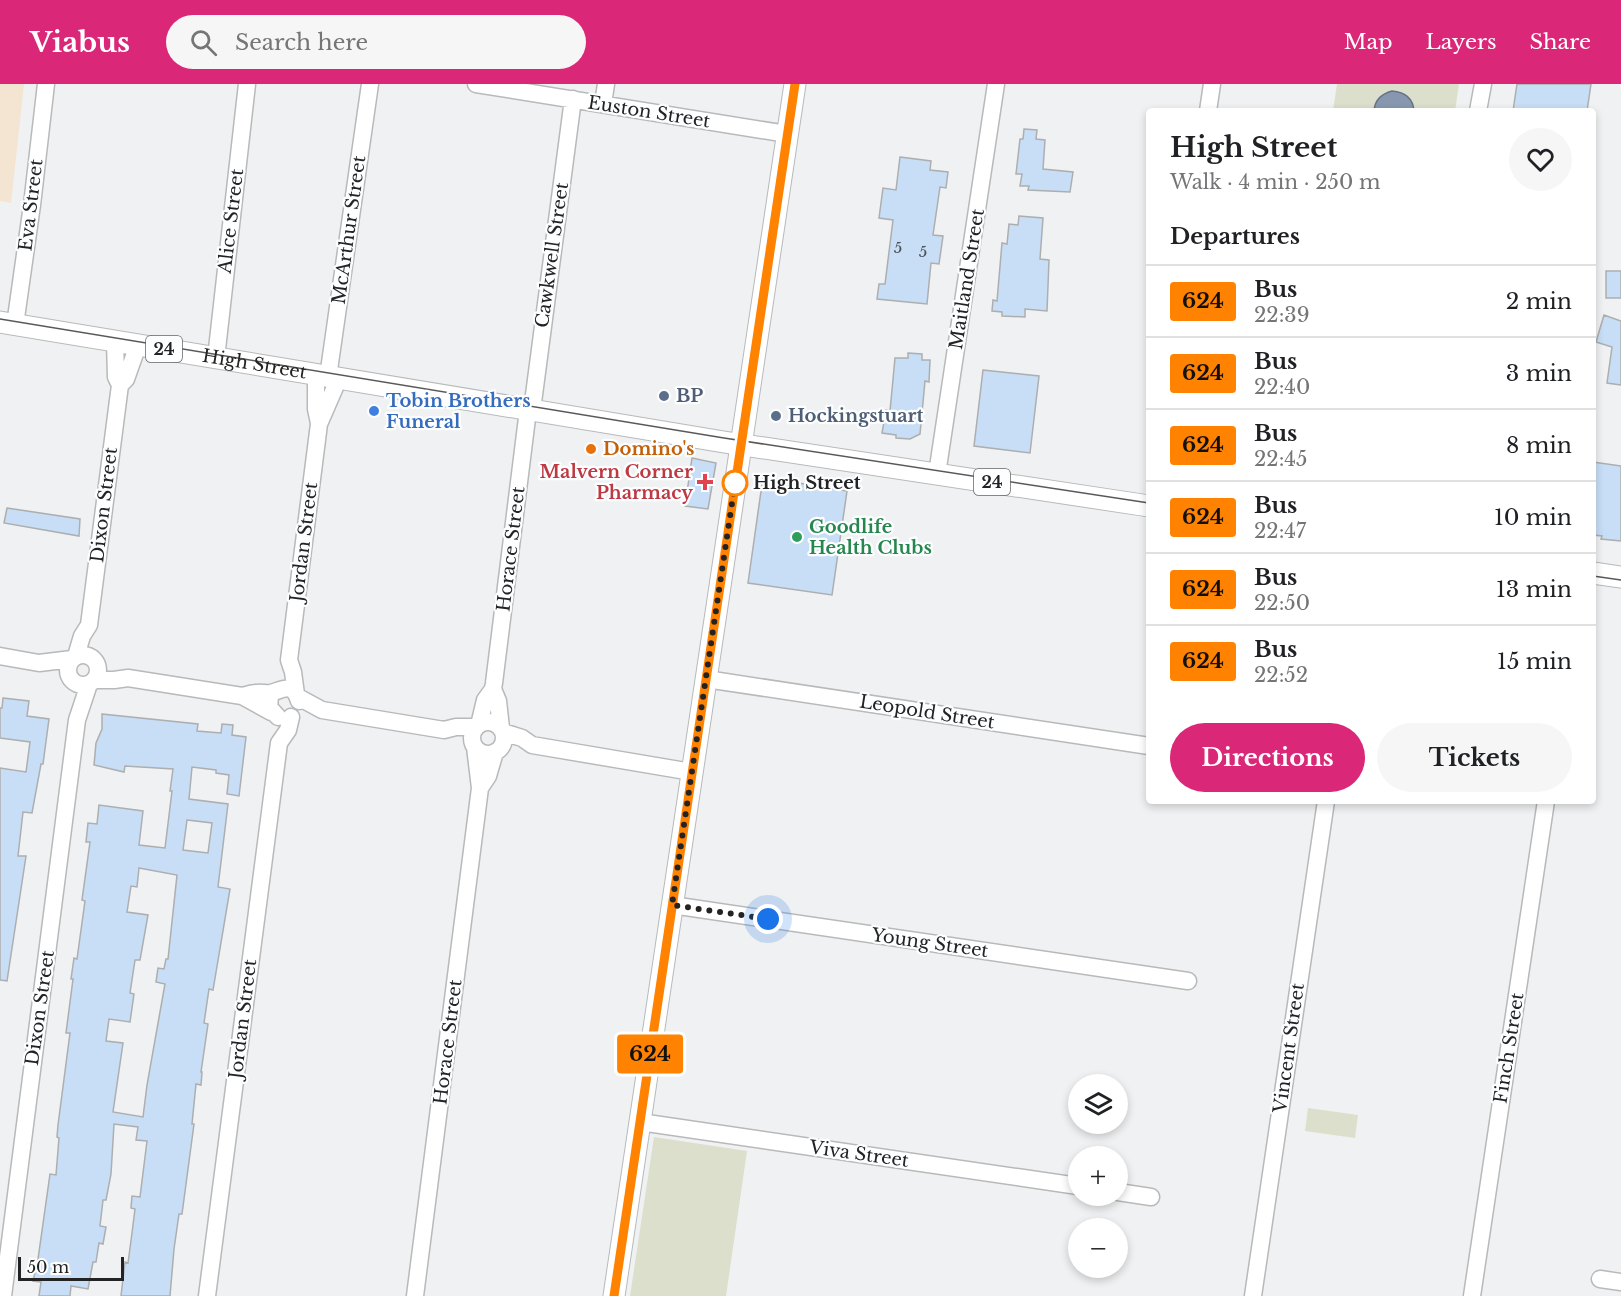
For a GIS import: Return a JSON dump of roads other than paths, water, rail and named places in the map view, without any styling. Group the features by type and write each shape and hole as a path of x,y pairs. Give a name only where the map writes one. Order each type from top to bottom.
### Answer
{"main road":[{"path":"614,1296 795,84"},
{"name":"High Street","path":"7,324 741,444 1146,505"},
{"path":"1596,573 1621,577"}],"street":[{"name":"Eva Street","path":"7,324 32,205 46,84"},
{"name":"Alice Street","path":"216,358 247,84"},
{"name":"McArthur Street","path":"328,376 370,84"},
{"name":"Euston Street","path":"476,84 787,134"},
{"path":"603,104 606,84"},
{"name":"Maitland Street","path":"938,474 996,84"},
{"path":"1208,108 1212,84"},
{"path":"1479,108 1483,84"},
{"name":"Cawkwell Street","path":"530,410 573,99"},
{"name":"Dixon Street","path":"74,657 89,625 120,385 116,377 115,341"},
{"name":"Dixon Street","path":"120,385 126,379 138,345"},
{"name":"Jordan Street","path":"320,424 316,409 328,376"},
{"name":"Jordan Street","path":"207,1296 279,743 288,730 295,705 294,672 289,660 328,376"},
{"name":"Horace Street","path":"477,726 485,700 493,689 530,410"},
{"name":"Dixon Street","path":"89,625 94,638 96,661"},
{"path":"0,656 39,663 86,654 128,678"},
{"path":"74,657 68,667 82,681"},
{"name":"Jordan Street","path":"274,692 281,670 289,660"},
{"path":"82,681 99,672 96,661"},
{"path":"39,663 48,669 82,681 128,678 242,696 282,718 295,705"},
{"name":"Leopold Street","path":"706,679 1146,746"},
{"name":"Dixon Street","path":"3,1296 82,681"},
{"path":"242,696 286,688 295,705"},
{"name":"Horace Street","path":"480,788 488,776 500,740 498,701 493,689"},
{"path":"272,713 268,702 274,692"},
{"path":"295,705 444,730 490,722 500,740"},
{"name":"Jordan Street","path":"272,713 274,732 279,743"},
{"path":"474,746 472,735 477,726"},
{"path":"444,730 453,738 474,746 484,753 500,740 522,738 532,745 692,772"},
{"name":"Horace Street","path":"415,1296 480,788 474,746"},
{"name":"Vincent Street","path":"1253,1296 1326,804"},
{"name":"Finch Street","path":"1472,1296 1546,804"},
{"name":"Young Street","path":"672,905 1188,981"},
{"name":"Viva Street","path":"640,1122 1068,1185"},
{"path":"0,1179 17,1182"},
{"path":"1128,1194 1151,1197"},
{"path":"1600,1279 1621,1282"}],"water":[{"path":"1392,91 1408,96 1413,108 1375,108 1376,103"}],"tram line":[{"path":"0,319 724,438 1146,503"},
{"path":"1596,576 1621,580"}],"place":[{"name":"BP","path":"664,396"},
{"name":"Tobin Brothers Funeral","path":"374,411"},
{"name":"Hockingstuart","path":"776,416"},
{"name":"Domino's","path":"591,449"},
{"name":"Malvern Corner Pharmacy","path":"705,482"},
{"name":"High Street","path":"735,483"},
{"name":"Goodlife Health Clubs","path":"797,537"}]}
